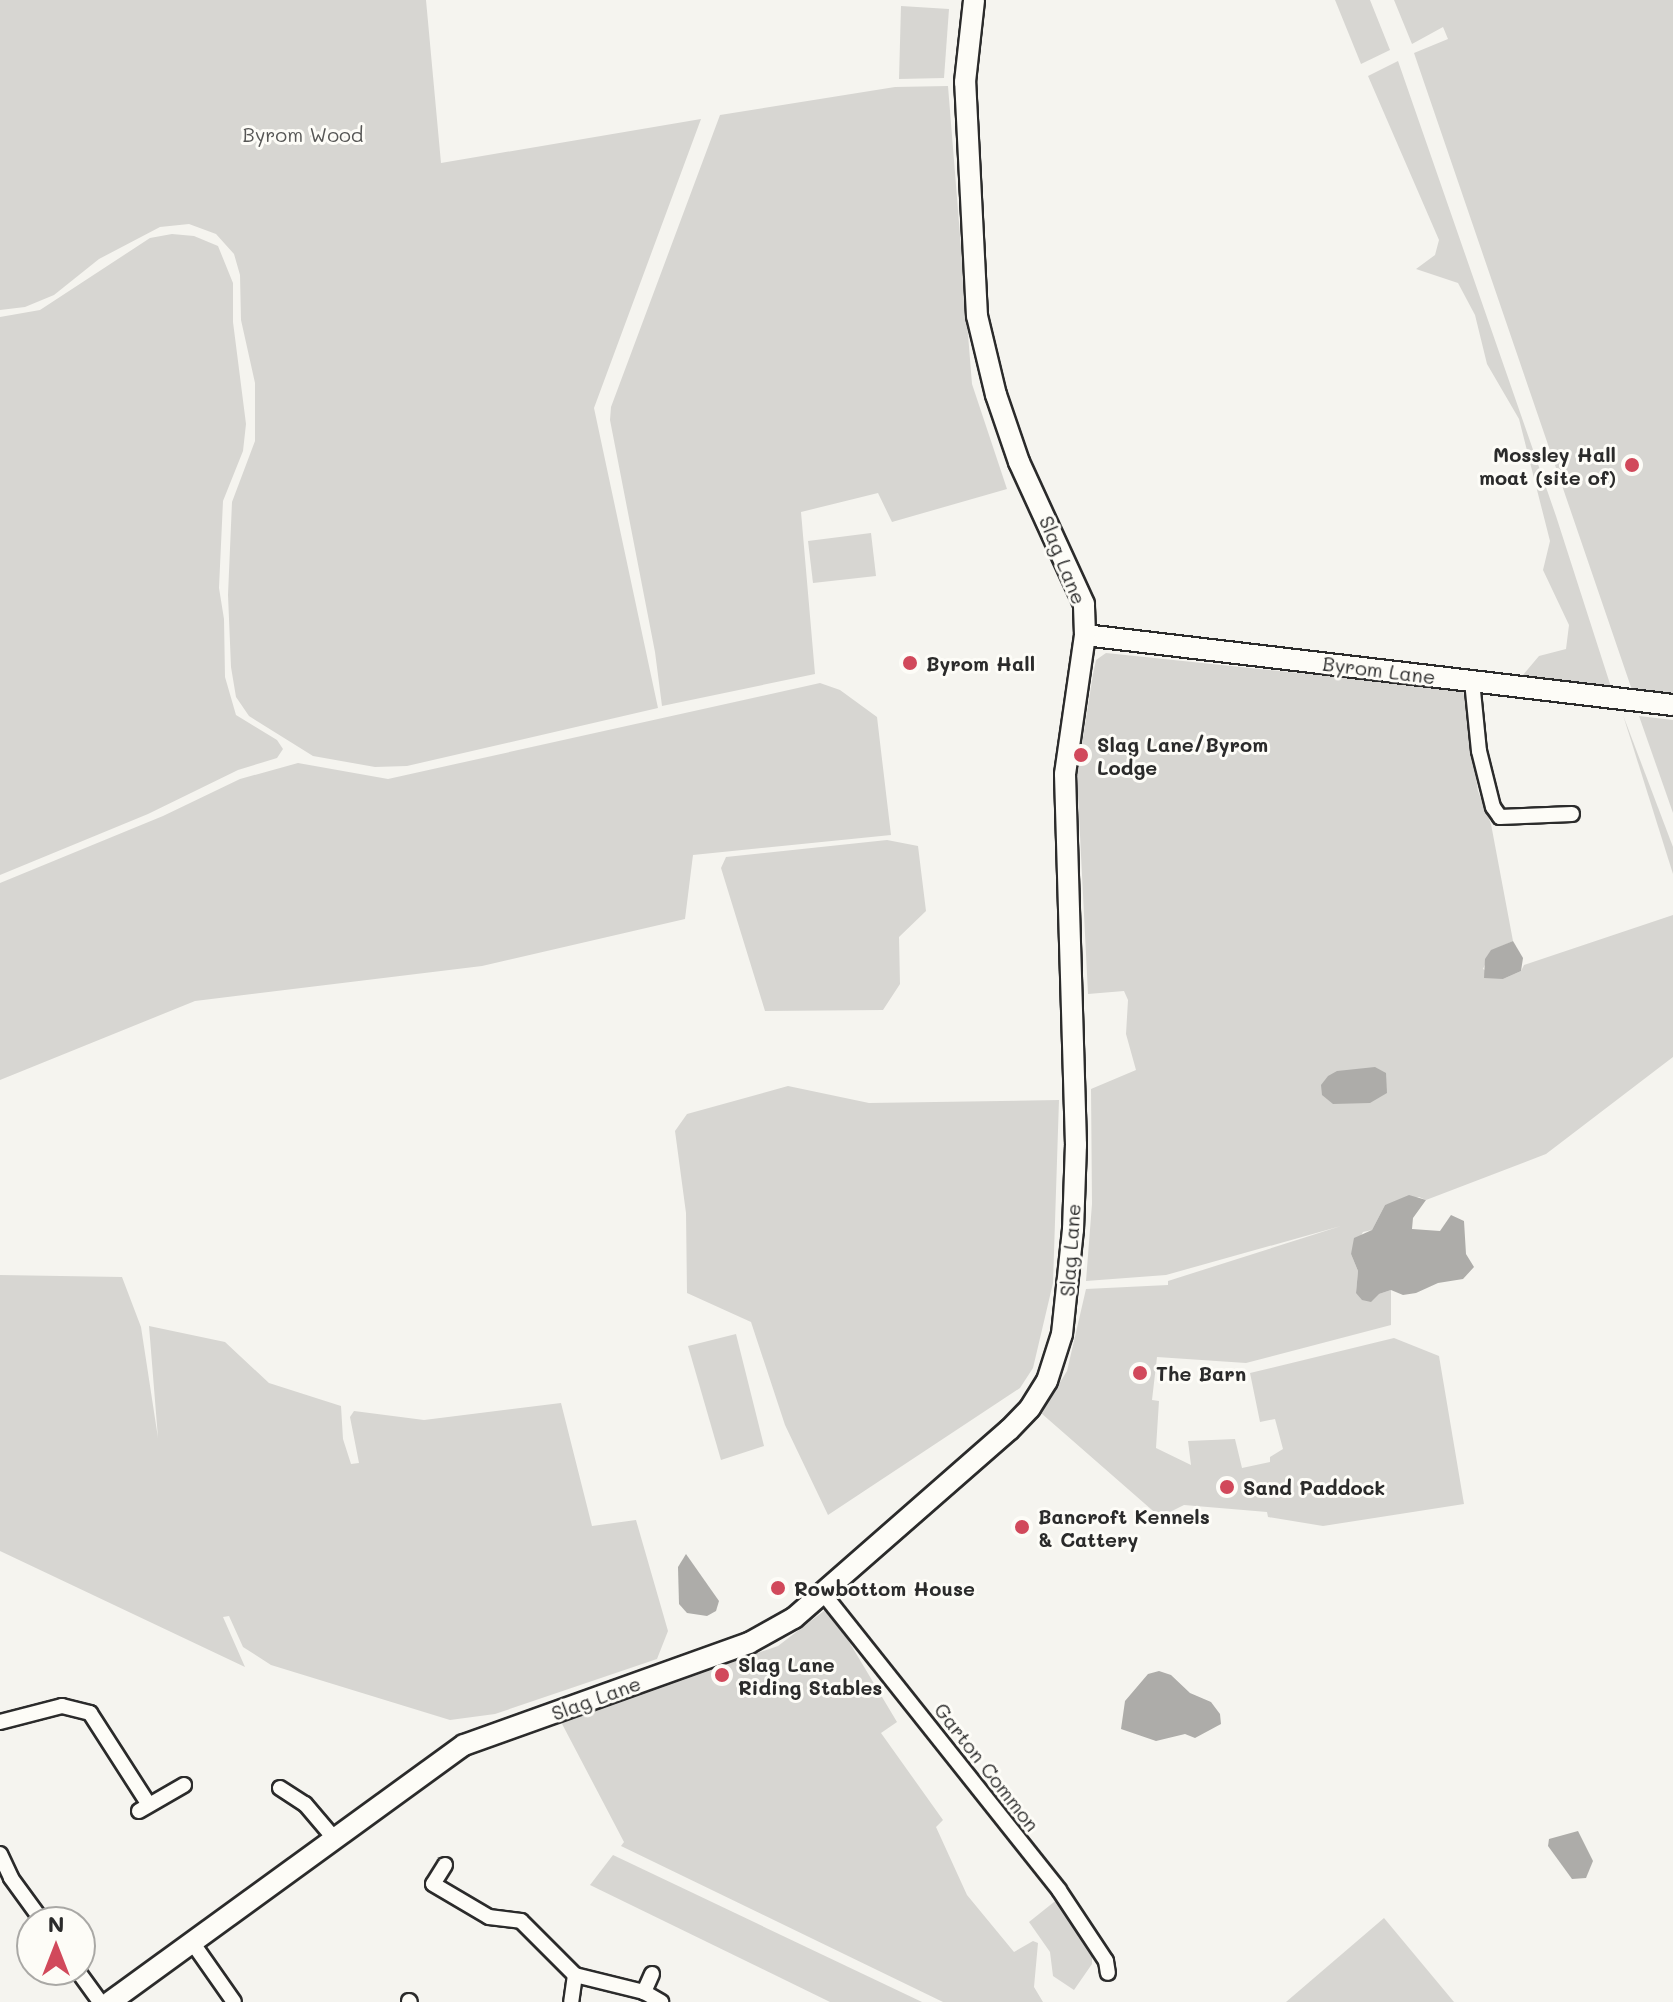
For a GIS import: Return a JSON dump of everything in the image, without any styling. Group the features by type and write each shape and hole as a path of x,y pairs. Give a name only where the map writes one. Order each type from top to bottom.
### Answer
{"street":[{"name":"Slag Lane","path":"110,2002 333,1837 464,1745 749,1643 794,1618 1009,1430 1030,1408 1047,1381 1062,1334 1072,1244 1076,1145 1065,774 1085,635 1084,604 1019,462 996,395 977,316 965,82 974,0"},
{"name":"Byrom Lane","path":"1085,635 1673,705"},
{"path":"1472,681 1479,751 1493,807 1500,817 1572,814"},
{"name":"Garton Common","path":"823,1593 1059,1890 1106,1961 1108,1973"},
{"path":"0,1722 62,1706 90,1713 144,1808 184,1785"},
{"path":"280,1788 305,1804 333,1837"},
{"path":"0,1854 11,1878 31,1906"},
{"path":"445,1865 427,1882 489,1917 521,1921 575,1975 644,1992 661,2002"},
{"path":"192,1942 234,2002"},
{"path":"644,1992 652,1974"},
{"path":"571,2002 575,1975"}],"green space":[{"name":"Byrom Wood","path":"0,0 426,0 441,163 701,119 594,408 658,708 407,766 375,767 313,756 249,716 236,697 231,667 228,595 232,502 255,441 255,383 241,320 240,275 234,254 216,234 189,224 160,227 99,259 54,295 25,307 0,310"},
{"path":"1335,0 1370,0 1390,50 1361,64"},
{"path":"1394,0 1673,0 1673,695 1632,690 1414,53 1448,39 1443,27 1412,44"},
{"path":"901,6 949,9 944,78 899,79"},
{"path":"1398,61 1556,516 1611,687 1523,675 1539,656 1566,649 1569,625 1543,570 1550,541 1519,419 1487,364 1475,315 1458,283 1416,269 1435,255 1439,240 1368,76"},
{"path":"948,86 972,384 1007,489 892,522 878,493 801,512 815,674 662,706 655,652 610,420 611,407 720,115 895,87"},
{"path":"172,234 194,236 218,246 233,283 233,322 246,424 243,451 223,501 219,588 224,619 225,677 236,715 277,740 283,749 277,758 238,770 148,814 0,875 0,317 40,310 150,238"},
{"path":"871,533 876,576 813,583 808,541"},
{"path":"1106,653 1463,690 1478,791 1491,824 1513,941 1491,951 1483,969 1503,979 1521,971 1524,965 1673,915 1673,1057 1546,1154 1426,1200 1419,1197 1385,1205 1372,1230 1363,1232 1351,1254 1358,1271 1356,1293 1379,1294 1391,1290 1391,1325 1246,1363 1157,1357 1152,1400 1159,1401 1156,1448 1191,1465 1188,1441 1235,1439 1242,1468 1270,1462 1270,1457 1283,1449 1275,1419 1260,1422 1250,1373 1394,1338 1439,1356 1464,1504 1323,1526 1268,1517 1267,1512 1184,1505 1160,1517 1041,1413 1067,1371 1086,1289 1168,1285 1168,1281 1341,1226 1166,1275 1086,1281 1092,1204 1091,1089 1136,1070 1126,1034 1128,1000 1124,991 1088,994 1077,776 1096,660"},
{"path":"820,683 840,690 877,717 891,835 693,855 685,919 482,966 195,1001 0,1080 0,883 163,816 240,779 298,763 388,779"},
{"path":"1623,715 1673,847 1673,874"},
{"path":"1639,716 1673,720 1673,813"},
{"path":"887,840 918,846 926,911 899,937 900,984 883,1010 765,1011 721,868 726,857"},
{"path":"788,1086 869,1103 1059,1100 1053,1283 1033,1368 1020,1388 828,1515 785,1425 751,1322 687,1293 686,1213 675,1131 687,1114"},
{"path":"0,1275 122,1277 141,1327 158,1438 149,1326 225,1342 269,1383 341,1406 343,1439 351,1464 359,1463 350,1417 354,1411 424,1420 561,1403 592,1526 636,1520 668,1631 657,1659 495,1714 450,1720 271,1665 243,1647 229,1616 223,1617 245,1667 0,1551"},
{"path":"736,1334 764,1446 721,1460 688,1346"},
{"path":"825,1610 848,1640 897,1722 881,1733 943,1820 936,1827 967,1895 1014,1952 1033,1941 1038,1943 1034,1987 1043,2002 943,2002 621,1846 624,1842 560,1720 778,1646"},
{"path":"613,1855 922,2002 830,2002 590,1885"},
{"path":"1059,1898 1090,1947 1092,1957 1092,1964 1074,1990 1053,1976 1050,1952 1029,1922"},
{"path":"1384,1918 1454,2002 1286,2002"}],"shaded area":[{"path":"1513,941 1523,958 1521,971 1503,979 1484,978 1485,959 1491,950"},
{"path":"1375,1067 1386,1073 1387,1093 1370,1103 1333,1104 1322,1095 1321,1085 1337,1071"},
{"path":"1409,1195 1426,1200 1413,1218 1412,1229 1440,1231 1451,1215 1464,1221 1466,1254 1474,1267 1463,1279 1438,1283 1416,1293 1403,1295 1391,1290 1379,1294 1371,1302 1362,1300 1356,1293 1358,1271 1351,1254 1354,1238 1372,1230 1385,1205"},
{"path":"686,1554 719,1601 716,1611 707,1616 687,1613 679,1604 678,1567"},
{"path":"1159,1671 1171,1675 1190,1693 1211,1702 1220,1714 1221,1724 1195,1738 1185,1734 1156,1741 1121,1729 1125,1701 1148,1674"},
{"path":"1578,1831 1593,1861 1586,1878 1572,1879 1548,1846 1549,1839"}],"place":[{"name":"Mossley Hall moat (site of)","path":"1632,465"},
{"name":"Byrom Hall","path":"910,663"},
{"name":"Slag Lane/Byrom Lodge","path":"1081,755"},
{"name":"The Barn","path":"1140,1373"},
{"name":"Sand Paddock","path":"1227,1487"},
{"name":"Bancroft Kennels & Cattery","path":"1022,1527"},
{"name":"Rowbottom House","path":"778,1588"},
{"name":"Slag Lane Riding Stables","path":"722,1675"}]}
